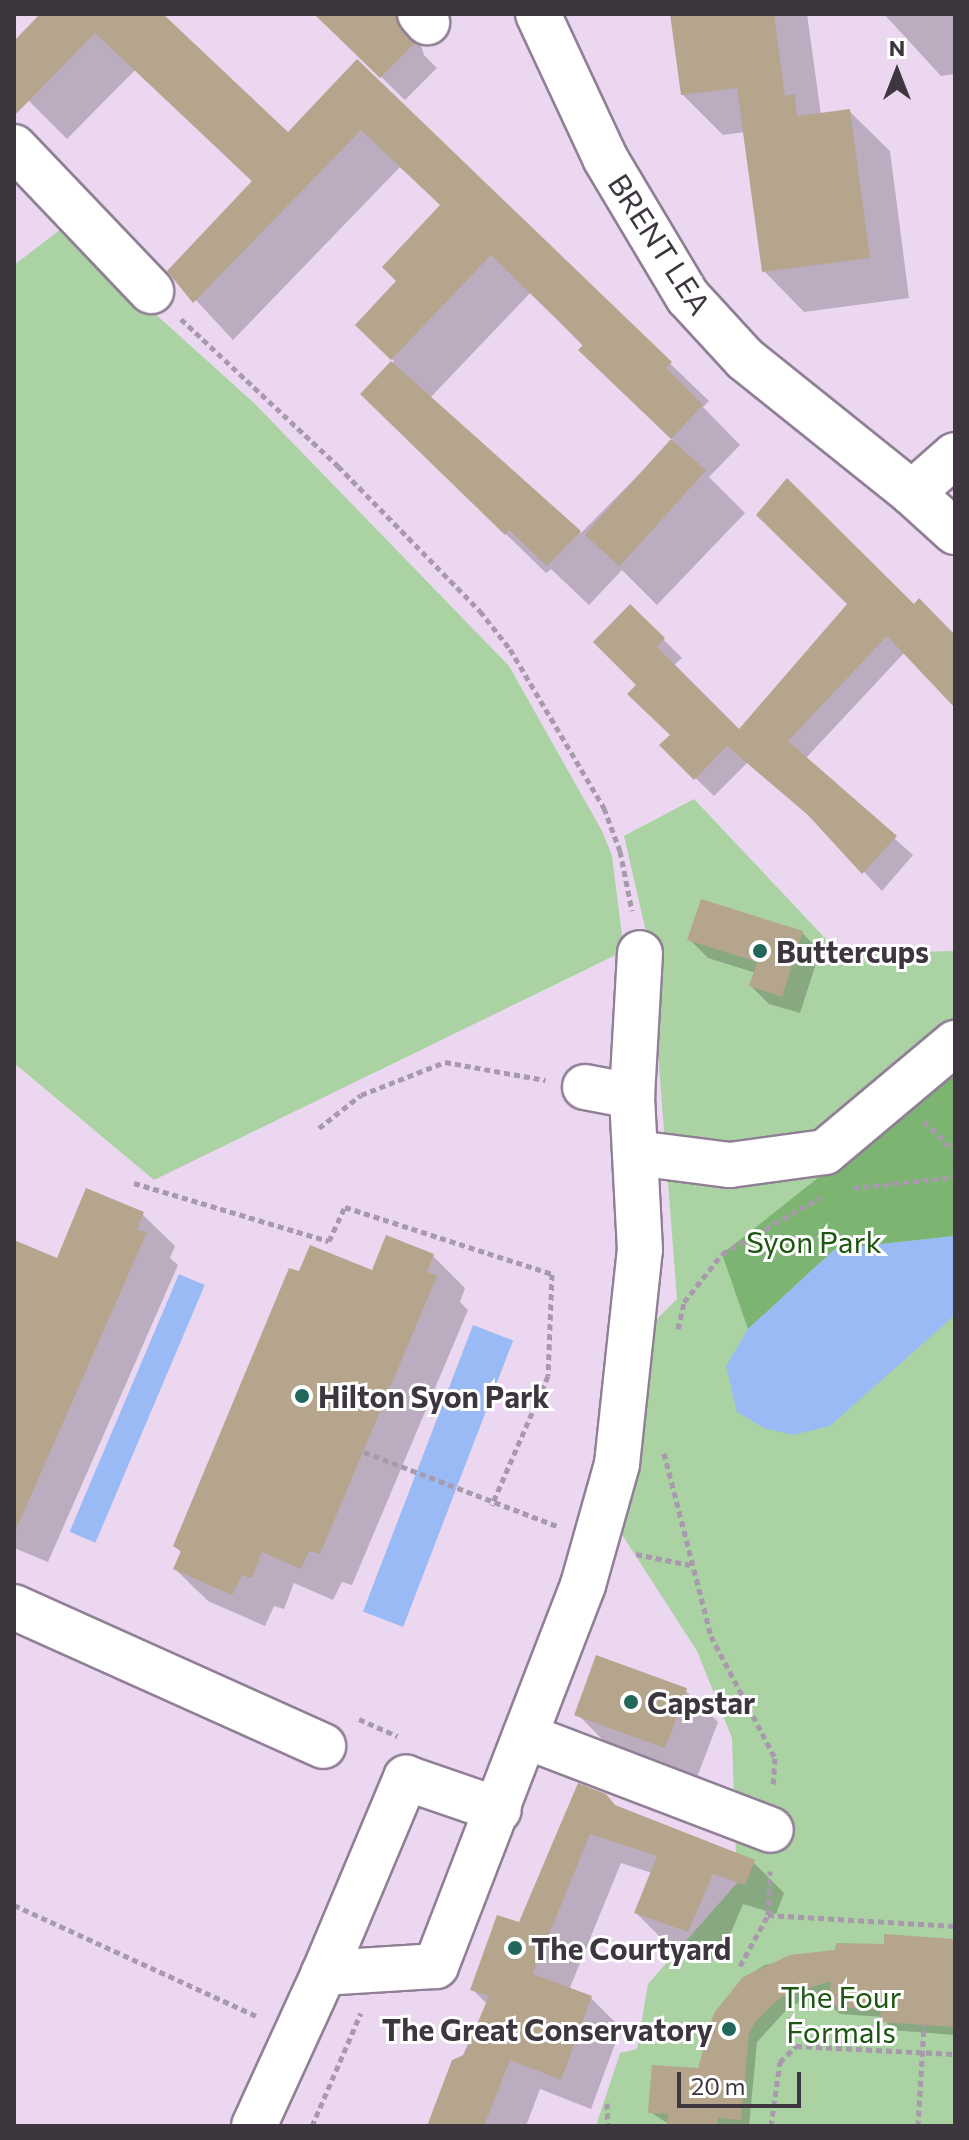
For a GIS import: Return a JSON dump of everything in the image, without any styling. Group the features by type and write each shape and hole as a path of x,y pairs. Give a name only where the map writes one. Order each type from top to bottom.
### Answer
{"street":[{"name":"BRENT LEA","path":"538,14 605,158 688,297 745,359 912,493 955,532"},
{"path":"14,147 151,291"},
{"path":"912,493 955,455"},
{"path":"324,1973 436,1966 499,1810 583,1585 611,1538 640,1250 632,1096 640,953"},
{"path":"636,1153 730,1165 825,1152 955,1043"},
{"path":"585,1087 632,1096"},
{"path":"14,1607 323,1746"},
{"path":"525,1736 539,1745 771,1830"},
{"path":"254,2126 324,1973 406,1778 499,1810"}],"path":[{"path":"151,291 338,466 480,611 510,649 604,808 628,886"},
{"path":"319,1128 361,1095 445,1062 585,1087"},
{"path":"850,1188 955,1177"},
{"path":"134,1183 329,1241 345,1207 552,1274 548,1376 492,1505"},
{"path":"677,1336 684,1302 722,1254 835,1189"},
{"path":"664,1450 690,1565 711,1636 775,1758 768,1915 740,1966"},
{"path":"364,1452 492,1505 559,1526 567,1515 611,1538 690,1565"},
{"path":"14,1905 294,2035"},
{"path":"768,1915 955,1926"},
{"path":"312,2126 365,2005"},
{"path":"918,2126 924,2024"},
{"path":"771,2126 780,2062 796,2046 955,2054"},
{"path":"607,2103 608,2126"}],"green space":[{"path":"61,229 254,403 509,666 602,831 612,856 624,951 154,1180 14,1063 14,265"},
{"name":"Syon Park","path":"694,799 840,954 955,951 955,2126 596,2126 620,2053 637,2049 648,1984 737,1883 732,1738 697,1651 619,1530 657,1319 677,1299 650,949 624,836"},
{"path":"955,1075 955,1236 835,1249 748,1329 722,1254 935,1085"}],"water":[{"path":"955,1236 955,1315 830,1426 793,1435 764,1428 737,1412 726,1366 748,1329 835,1249"},
{"path":"179,1274 205,1285 95,1543 70,1532"},
{"path":"473,1325 513,1340 403,1627 363,1612"}],"building":[{"path":"40,14 163,14 288,132 357,59 672,362 666,368 703,405 671,439 578,350 583,345 491,255 391,360 355,325 396,281 382,267 440,205 361,130 193,303 167,271 252,181 95,33 14,116 14,41"},
{"path":"314,14 396,14 401,30 415,43 380,78"},
{"path":"670,14 774,14 785,96 795,94 797,116 850,109 870,258 762,272 737,88 681,95"},
{"path":"391,361 581,531 547,566 509,530 505,535 360,394"},
{"path":"671,439 706,470 620,566 585,535"},
{"path":"787,478 914,604 919,598 955,635 955,708 887,636 788,741 897,836 862,874 807,814 727,746 694,780 659,745 670,735 627,694 636,685 593,642 630,604 665,638 657,647 739,729 847,604 756,515"},
{"name":"Buttercups","path":"701,899 803,931 782,997 749,986 757,962 687,940"},
{"path":"86,1188 144,1212 137,1230 147,1232 14,1534 14,1240 57,1258"},
{"name":"Hilton Syon Park","path":"386,1235 434,1254 427,1272 437,1276 320,1554 309,1551 301,1569 262,1552 252,1578 242,1575 232,1595 173,1569 181,1551 173,1546 289,1268 299,1271 310,1245 372,1270"},
{"name":"Capstar","path":"596,1655 687,1688 665,1748 574,1715"},
{"path":"578,1783 606,1794 615,1805 755,1860 745,1885 713,1874 688,1932 634,1913 657,1856 590,1834 533,1974 592,1996 561,2080 510,2060 484,2126 427,2126 452,2060 464,2055 489,1996 470,1990 497,1915 519,1922"},
{"name":"The Great Conservatory","path":"884,1934 955,1939 955,2027 880,2022 881,2010 829,2006 831,1981 781,1997 756,2021 749,2033 741,2120 718,2118 718,2126 667,2124 668,2114 648,2113 652,2065 698,2068 714,2013 743,1977 790,1955 835,1950 836,1943 884,1944"}],"place":[{"name":"Buttercups","path":"760,951"},
{"name":"Hilton Syon Park","path":"302,1396"},
{"name":"Capstar","path":"631,1702"},
{"name":"The Courtyard","path":"515,1948"},
{"name":"The Great Conservatory","path":"729,2029"}],"park label":[{"name":"The Four Formals","path":"841,2013"}]}
